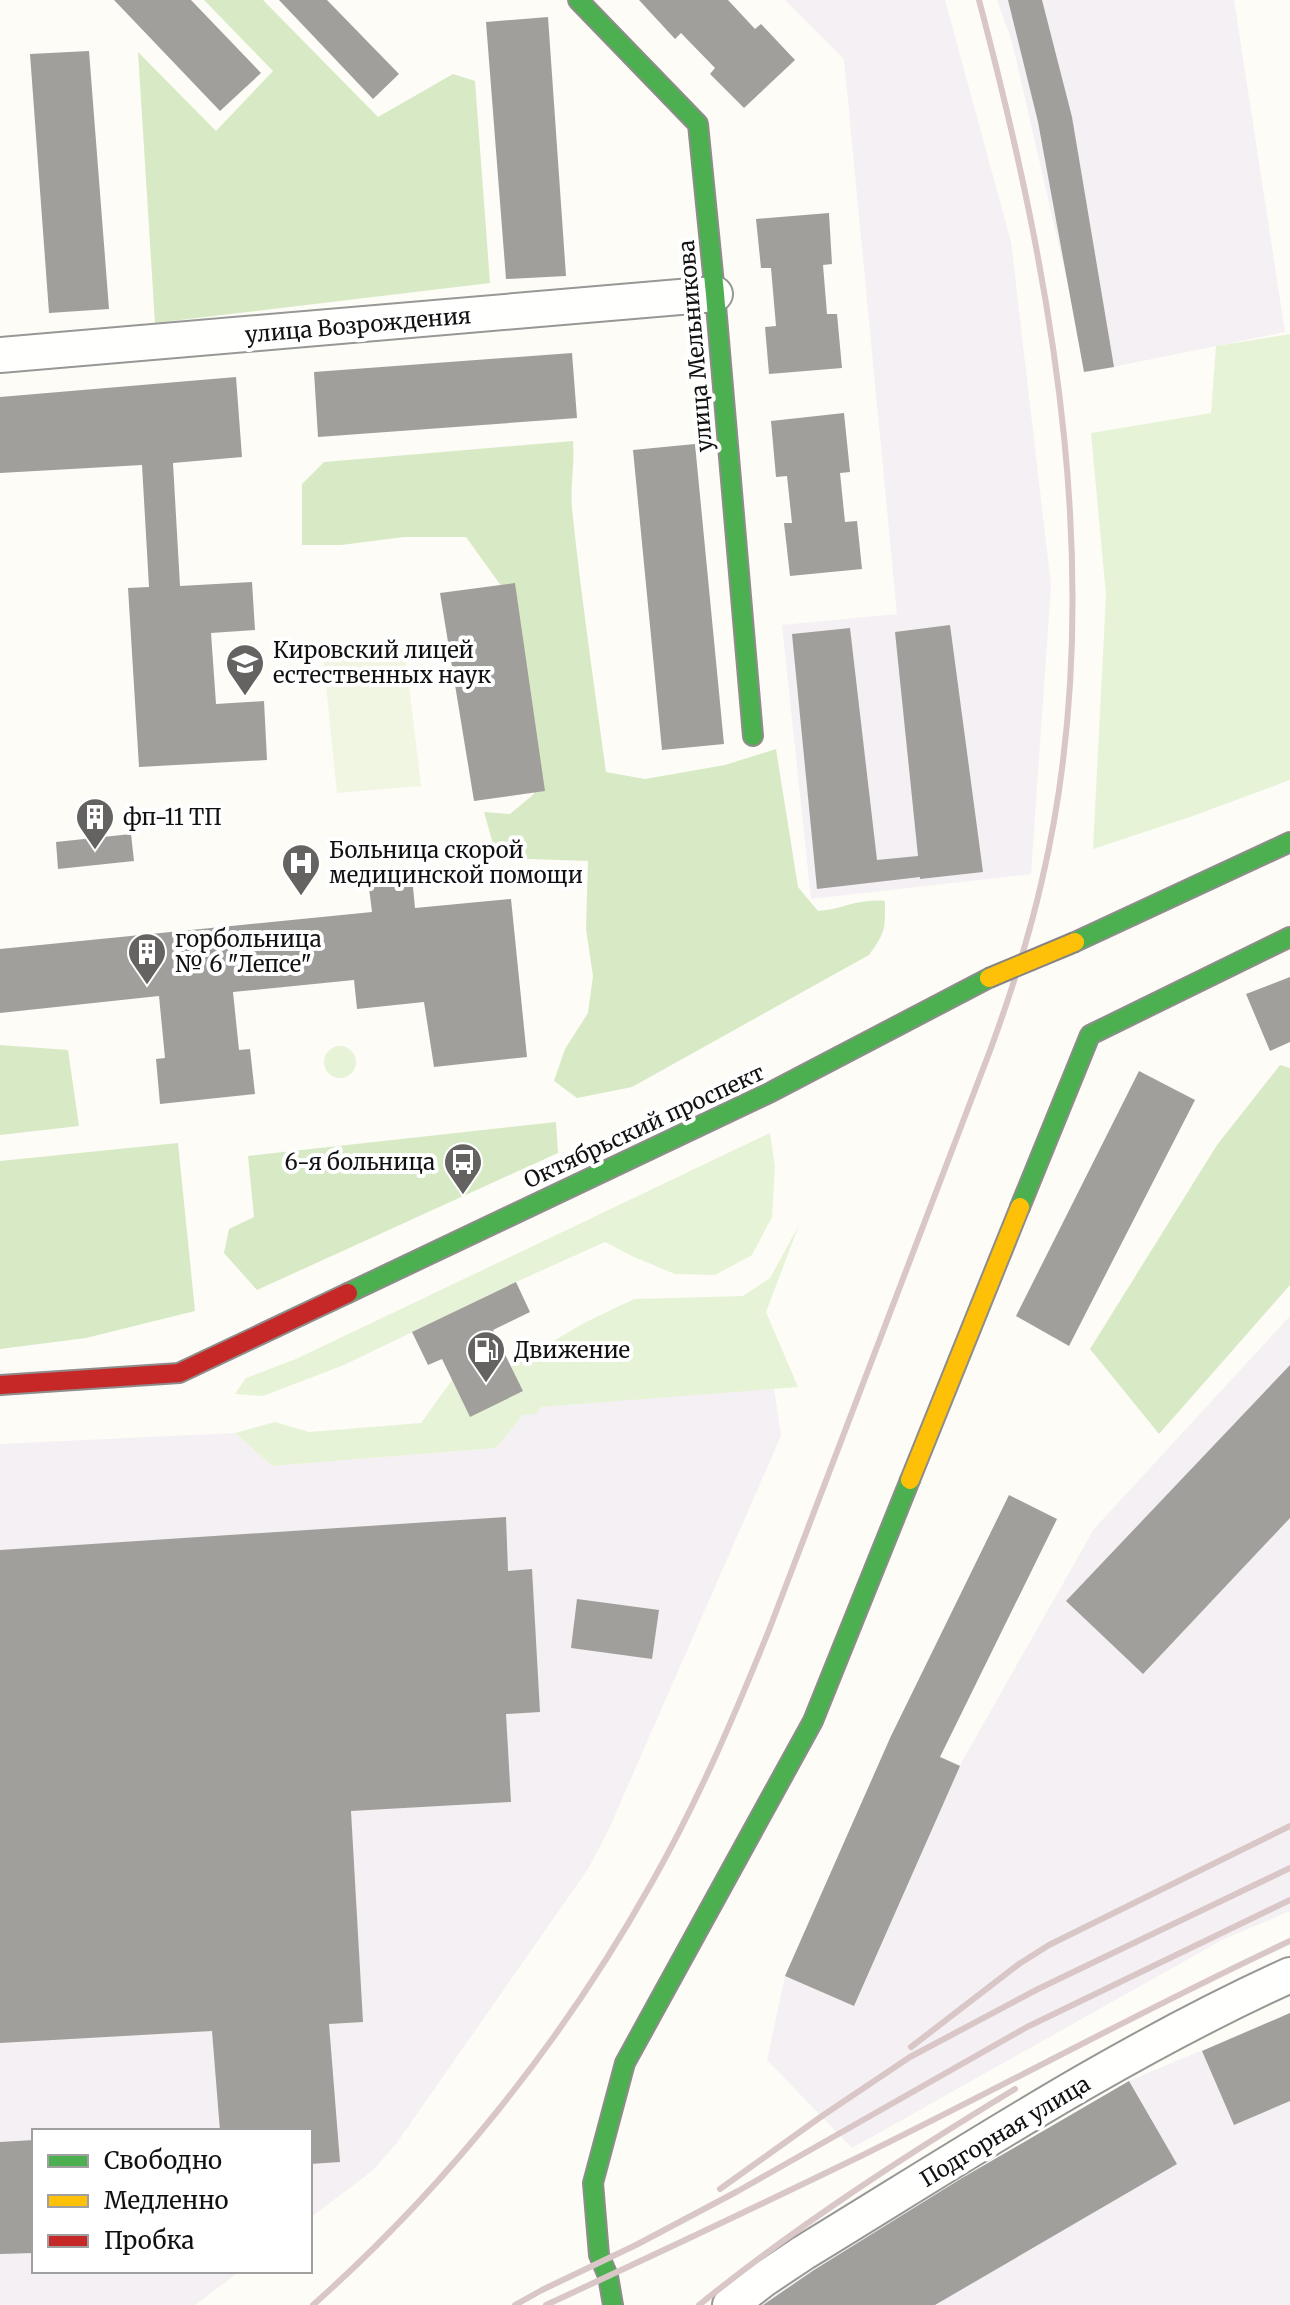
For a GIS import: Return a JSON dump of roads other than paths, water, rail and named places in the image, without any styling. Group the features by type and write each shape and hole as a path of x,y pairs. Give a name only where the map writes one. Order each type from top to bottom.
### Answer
{"street":[{"name":"улица Мельникова","path":"578,0 698,124 753,736"},
{"name":"улица Возрождения","path":"0,355 715,294"},
{"name":"Октябрьский проспект","path":"0,1385 179,1373 771,1092 989,978 1075,942 1290,842"},
{"path":"613,2305 608,2276 599,2255 593,2183 625,2063 813,1721 1090,1035 1290,937"},
{"name":"Подгорная улица","path":"730,2305 803,2253 1078,2086 1199,2018 1290,1975"}],"railway":[{"path":"313,2305 410,2211 499,2109 580,1999 668,1853 714,1759 769,1630 991,1048 1025,944 1042,880 1062,770 1071,660 1072,549 1064,437 1050,327 1030,216 979,0"},
{"path":"911,2047 1019,1964 1049,1945 1290,1826"},
{"path":"720,2189 910,2057 1038,1989 1290,1868"},
{"path":"515,2305 738,2191 1027,2027 1290,1900"},
{"path":"546,2305 863,2155 1290,1941"},
{"path":"699,2305 853,2192 1015,2089"}],"place":[{"name":"Кировский лицей естественных наук","path":"245,697"},
{"name":"фп-11 ТП","path":"95,851"},
{"name":"Больница скорой медицинской помощи","path":"301,897"},
{"name":"горбольница № 6 \"Лепсе\"","path":"147,986"},
{"name":"6-я больница","path":"463,1196"},
{"name":"Движение","path":"486,1384"}]}
